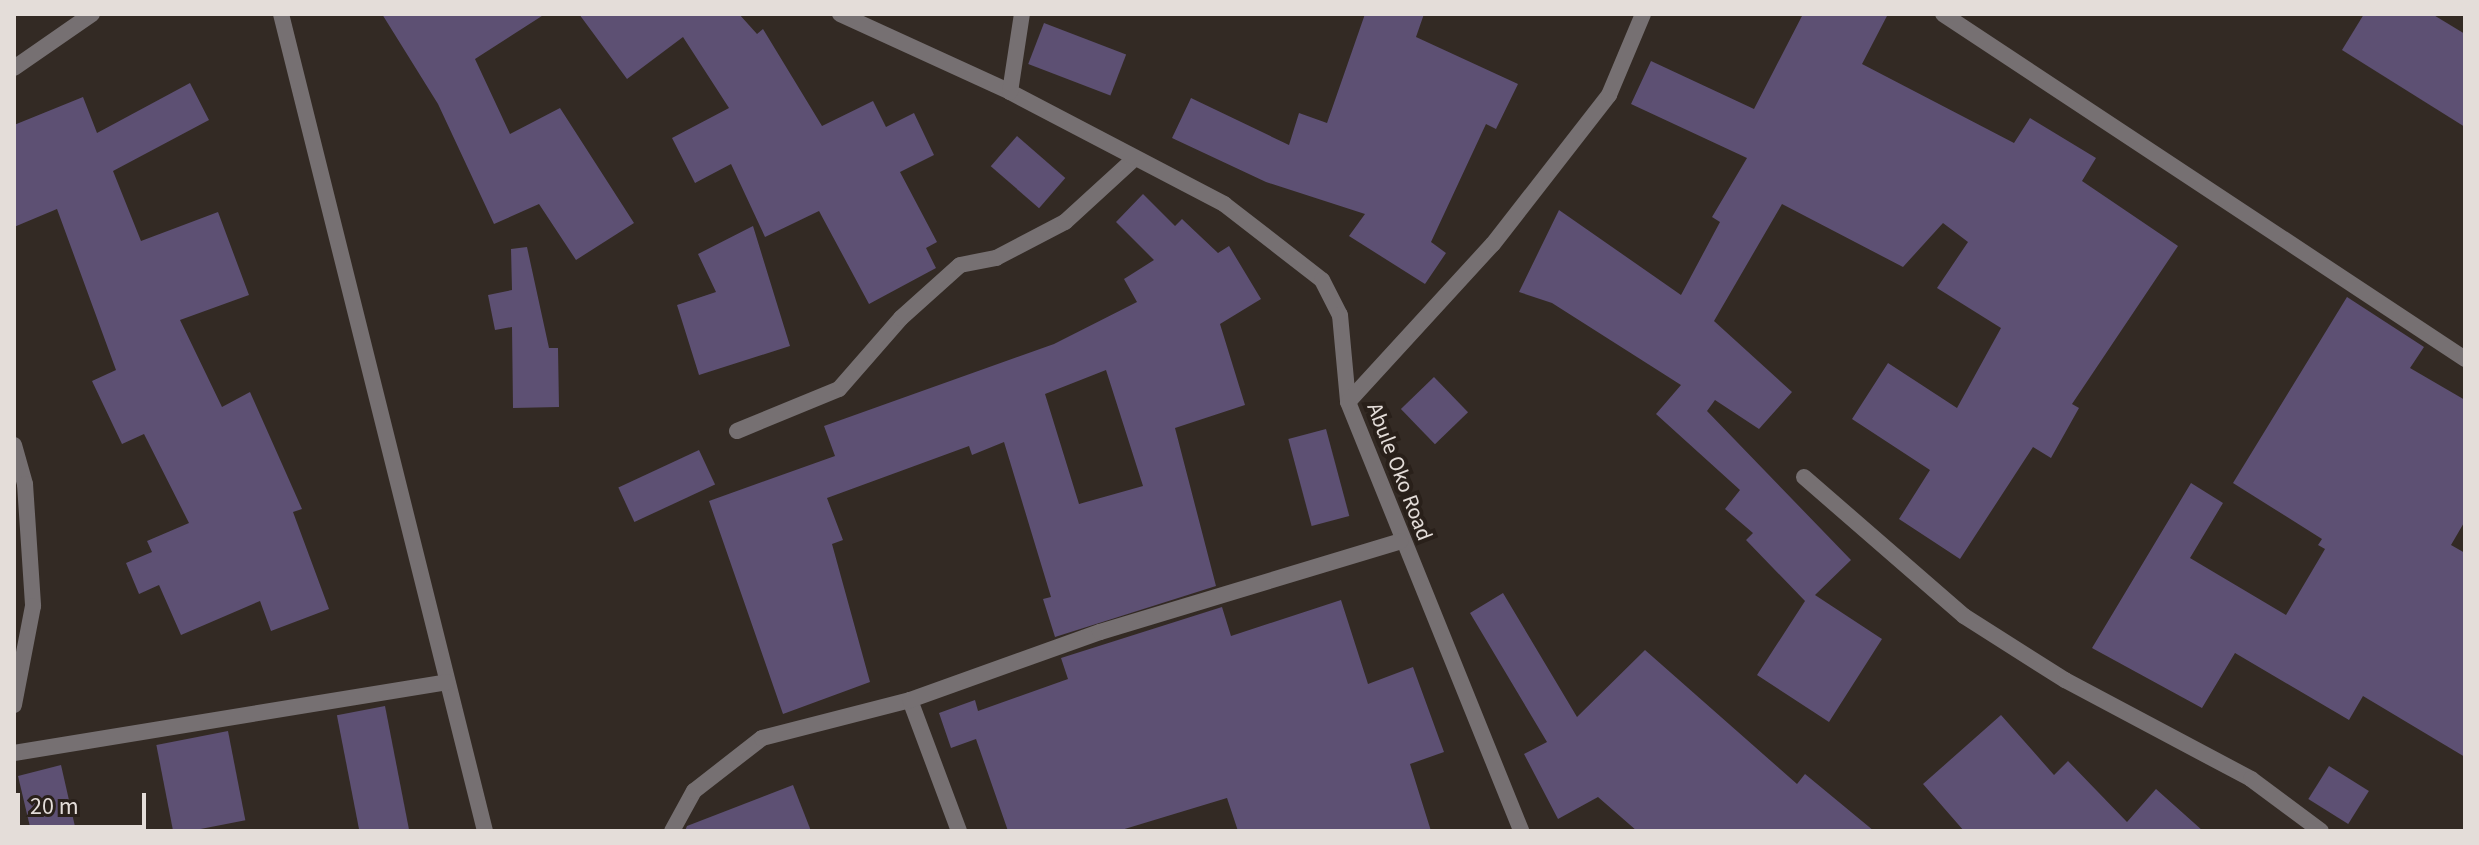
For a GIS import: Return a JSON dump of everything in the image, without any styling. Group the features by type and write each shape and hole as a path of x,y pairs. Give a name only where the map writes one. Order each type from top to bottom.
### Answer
{"street":[{"path":"14,68 92,14"},
{"path":"281,14 485,831"},
{"name":"Abule Oko Road","path":"840,14 1010,92 1133,160 1224,204 1322,280 1340,315 1348,402 1401,541 1521,831"},
{"path":"1010,92 1022,14"},
{"path":"1348,402 1493,244 1609,95 1643,14"},
{"path":"1943,14 2465,359"},
{"path":"737,431 839,389 901,318 960,265 996,258 1065,222 1133,160"},
{"path":"14,445 25,484 33,606 14,705"},
{"path":"1804,477 1964,616 2065,680 2251,779 2321,831"},
{"path":"672,831 694,791 762,738 910,700 1100,632 1401,541"},
{"path":"14,753 447,682"},
{"path":"910,700 959,831"}],"building":[{"path":"382,14 545,14 475,59 510,134 560,108 634,223 576,260 539,204 494,224 438,104"},
{"path":"579,14 739,14 757,34 763,29 822,126 873,101 886,127 914,113 934,155 900,172 937,242 926,248 936,268 869,304 819,211 765,237 731,164 695,183 672,138 729,108 683,37 627,79"},
{"path":"1365,14 1424,14 1416,37 1518,84 1496,129 1486,124 1431,242 1446,253 1425,284 1349,236 1365,214 1266,182 1172,138 1191,98 1289,145 1299,113 1327,123"},
{"path":"1803,14 1888,14 1862,64 2014,143 2030,118 2096,158 2082,181 2178,246 2072,404 2079,408 2051,458 2033,447 1960,559 1899,519 1930,470 1852,419 1888,363 1957,408 2001,328 1937,288 1968,242 1943,223 1903,267 1782,204 1714,321 1792,392 1759,429 1715,400 1707,411 1851,560 1815,595 1882,639 1829,722 1757,675 1805,601 1746,540 1753,533 1725,509 1740,490 1656,414 1681,385 1552,303 1519,292 1559,210 1681,295 1720,222 1712,217 1747,158 1631,104 1651,61 1754,109"},
{"path":"2364,14 2432,14 2465,34 2465,127 2342,50"},
{"path":"1044,23 1126,55 1110,96 1028,64"},
{"path":"190,83 209,120 113,171 141,241 218,212 249,295 180,320 222,407 250,392 302,509 293,512 329,609 271,631 260,601 181,635 159,585 139,594 126,563 152,552 147,541 189,523 144,434 122,444 92,381 116,370 57,209 14,227 14,125 83,97 97,133"},
{"path":"1017,136 1065,178 1039,208 991,166"},
{"path":"1143,194 1175,226 1182,219 1218,253 1229,246 1261,299 1220,324 1245,405 1175,428 1216,586 1055,637 1043,599 1051,597 1004,442 972,455 969,446 827,498 843,540 832,544 870,682 783,714 709,501 835,456 824,426 1054,344 1137,302 1124,279 1154,260 1116,222","holes":["1106,370 1143,486 1079,504 1045,394"]},
{"path":"753,226 790,346 699,375 677,305 716,292 698,254"},
{"path":"527,247 549,348 558,348 559,407 513,408 512,327 495,330 488,295 512,290 511,249"},
{"path":"2347,297 2424,347 2410,368 2465,400 2465,521 2451,545 2465,553 2465,757 2363,696 2349,720 2235,653 2202,708 2092,648 2191,483 2223,503 2190,558 2286,615 2325,549 2318,545 2322,539 2233,483"},
{"path":"1434,377 1468,412 1435,444 1401,409"},
{"path":"1326,429 1349,516 1312,526 1288,439"},
{"path":"699,450 715,484 634,522 618,488"},
{"path":"1503,593 1577,717 1645,650 1797,784 1805,774 1874,831 1637,831 1598,797 1558,819 1524,754 1547,742 1470,613"},
{"path":"1341,600 1368,684 1413,667 1444,752 1410,764 1431,831 1238,831 1227,798 1118,831 1008,831 976,739 951,748 939,713 975,700 978,711 1068,679 1061,658 1222,607 1231,636"},
{"path":"385,706 409,831 359,831 337,715"},
{"path":"2001,715 2054,775 2068,761 2127,822 2156,789 2203,831 1964,831 1923,784"},
{"path":"228,731 245,820 190,831 173,831 156,745"},
{"path":"61,765 76,831 31,831 18,776"},
{"path":"2329,766 2369,791 2348,824 2308,799"},
{"path":"793,785 811,831 685,831 687,826"}]}
